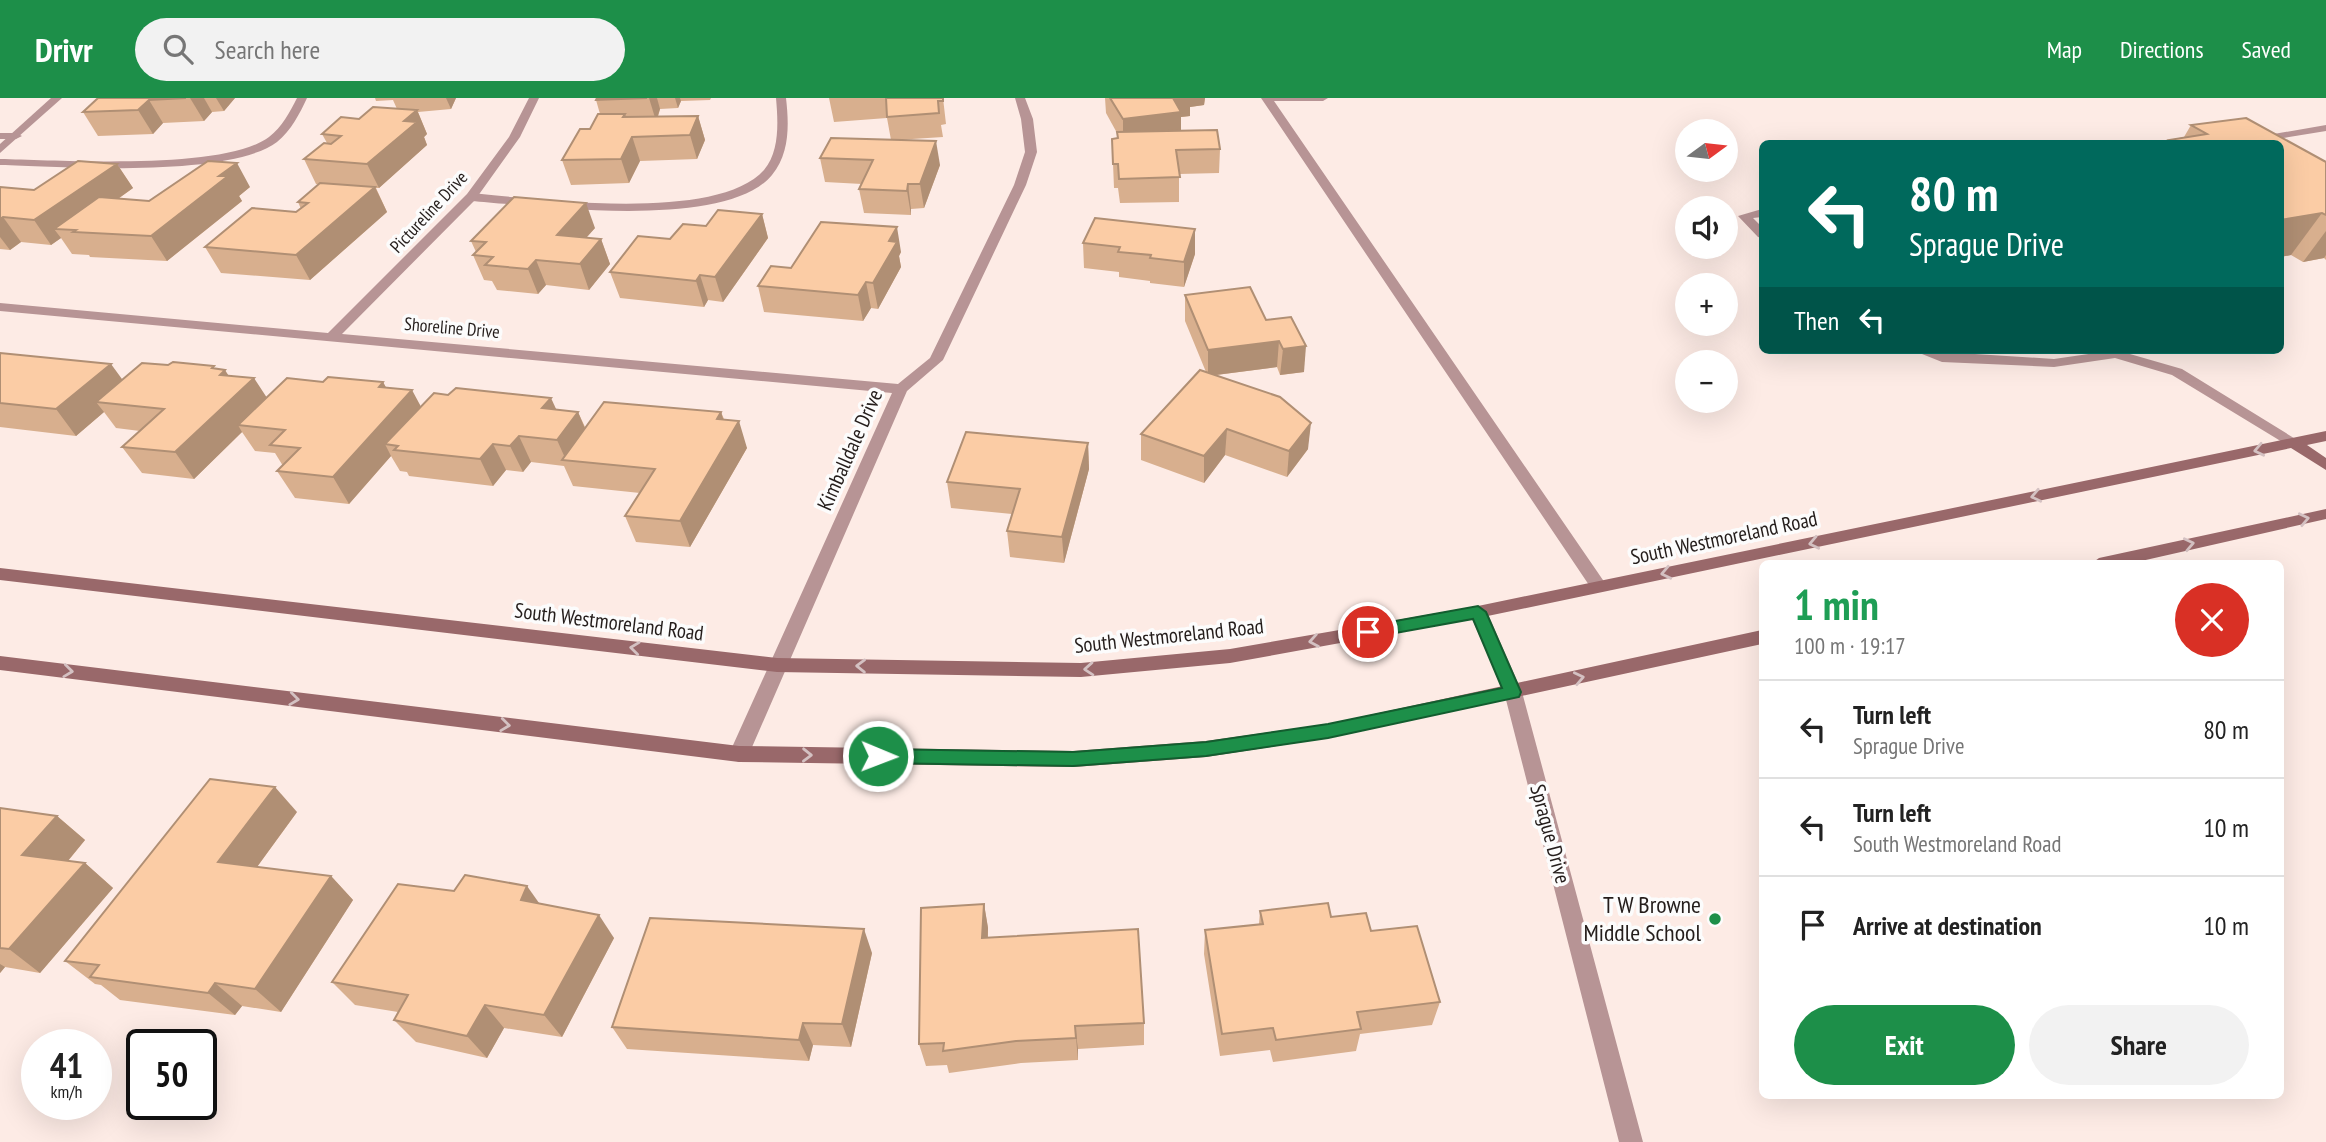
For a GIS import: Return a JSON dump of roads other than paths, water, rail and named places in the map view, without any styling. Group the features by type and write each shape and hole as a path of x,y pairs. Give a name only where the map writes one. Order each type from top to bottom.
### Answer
{"main road":[{"name":"South Westmoreland Road","path":"0,574 776,665 1081,670 1230,656 1478,612 2326,436"},
{"path":"2294,443 2326,465"},
{"path":"2117,560 2326,514"},
{"path":"0,663 739,754 1073,759 1166,752 1328,731 1759,638"}],"street":[{"path":"0,150 57,98"},
{"path":"0,162 137,165 195,161 240,153 270,143 295,114 302,98"},
{"name":"Pictureline Drive","path":"332,336 471,197 514,137 534,98"},
{"path":"471,197 664,207 713,202 739,192 765,177 777,158 784,130 781,98"},
{"name":"Kimballdale Drive","path":"739,754 776,665 901,389 936,360 1020,186 1031,152 1027,119 1020,98"},
{"path":"1267,99 1323,98"},
{"path":"1267,99 1599,587"},
{"path":"2247,140 2326,128"},
{"path":"0,136 16,136"},
{"path":"1759,214 1744,216 1759,231"},
{"name":"Shoreline Drive","path":"0,307 901,389"},
{"path":"1930,354 1942,358 2054,363 2115,354 2178,372 2294,443"},
{"name":"Sprague Drive","path":"1478,612 1513,692 1631,1142"}],"place":[{"name":"T W Browne Middle School","path":"1715,919"}]}
